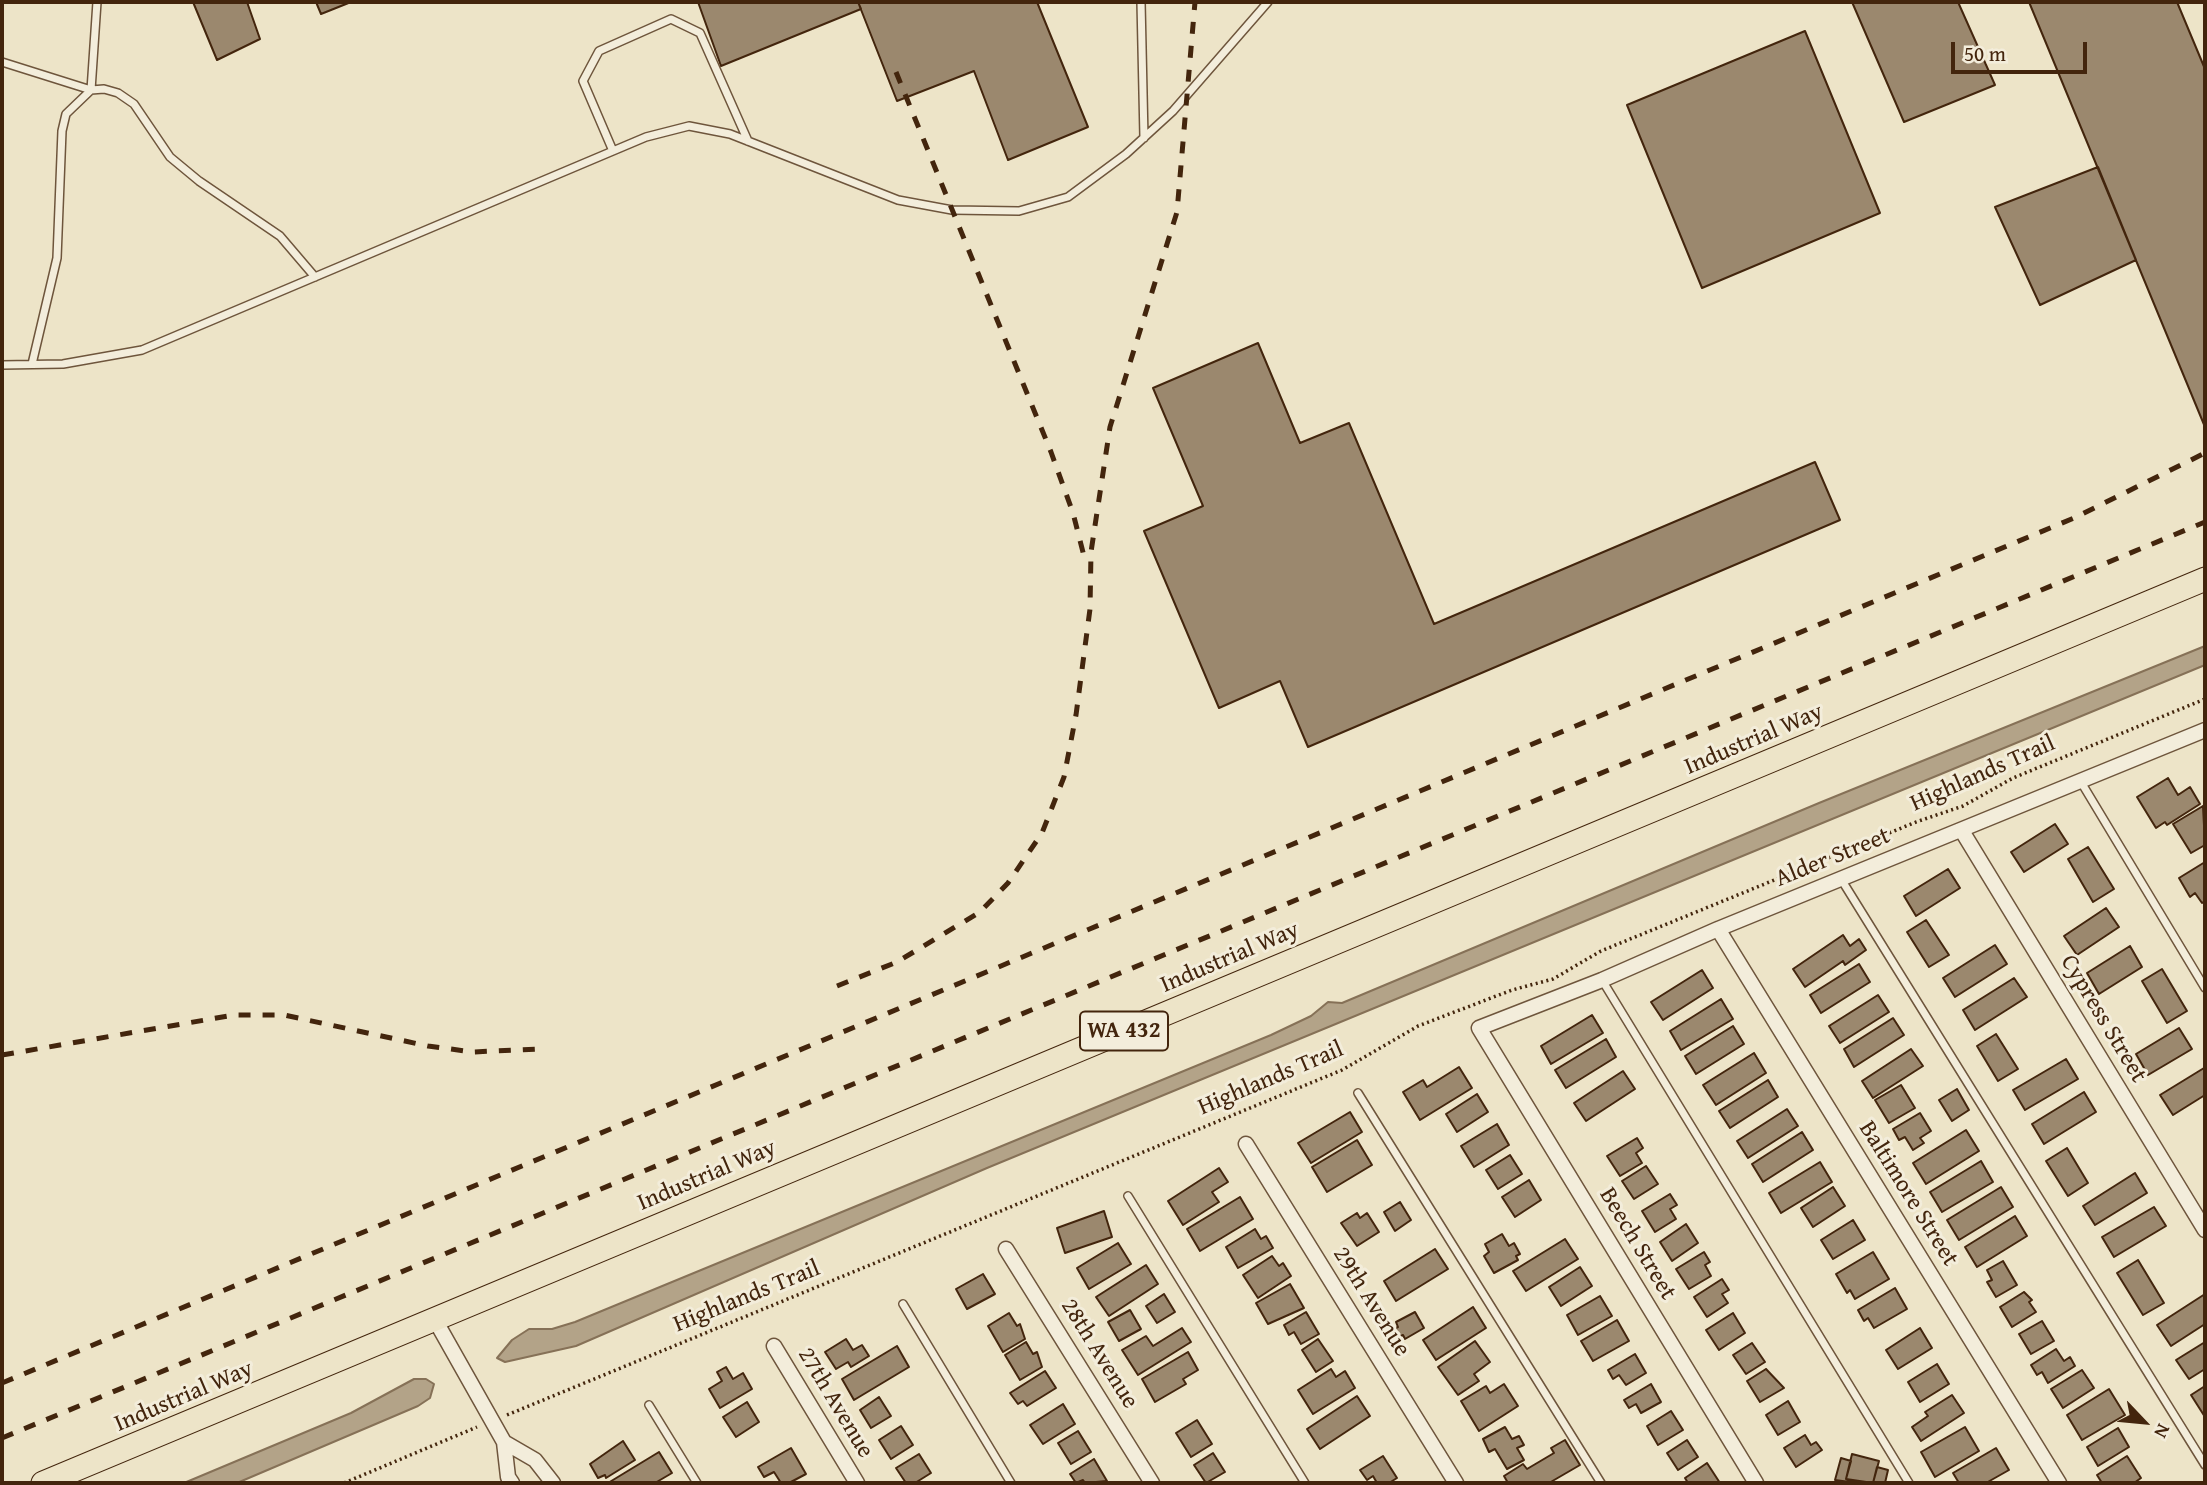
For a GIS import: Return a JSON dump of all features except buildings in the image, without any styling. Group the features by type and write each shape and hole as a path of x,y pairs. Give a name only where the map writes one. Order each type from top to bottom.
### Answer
{"main road":[{"name":"Industrial Way","path":"43,1483 2205,579"}],"street":[{"name":"Alder Street","path":"1479,1028 1602,981 1718,929 2205,732"},
{"name":"Cypress Street","path":"1962,831 2205,1230"},
{"name":"Baltimore Street","path":"1718,929 2059,1483"},
{"name":"Beech Street","path":"1479,1028 1756,1483"},
{"name":"29th Avenue","path":"1246,1144 1456,1483"},
{"name":"28th Avenue","path":"1006,1249 1152,1483"},
{"path":"435,1318 504,1442 508,1477 512,1483"},
{"name":"27th Avenue","path":"774,1346 857,1483"},
{"path":"504,1442 535,1460 553,1483"}],"lane":[{"path":"32,364 57,258 62,131 66,114 90,90 97,2"},
{"path":"1141,2 1144,138"},
{"path":"2,365 63,364 142,350 646,137 689,126 730,134 898,200 952,210 1019,211 1068,197 1144,138 1173,111 1268,2"},
{"path":"612,151 583,81 599,51 671,19 700,33 748,141"},
{"path":"2,62 90,90 104,89 118,93 134,104 170,157 199,181 280,236 315,276"},
{"path":"2081,782 2205,988"},
{"path":"1841,879 2205,1465"},
{"path":"1602,981 1909,1483"},
{"path":"1358,1093 1601,1483"},
{"path":"1128,1196 1304,1483"},
{"path":"903,1304 1011,1483"},
{"path":"649,1405 697,1483"}],"path":[{"name":"Highlands Trail","path":"344,1483 1342,1070 1418,1026 1512,990 1553,979 1601,951 1916,822 1964,806 2013,778 2205,699"}],"shaded area":[{"path":"2205,646 2205,665 987,1168 576,1346 505,1362 497,1358 512,1340 529,1329 552,1329 575,1322 1271,1035 1311,1016 1328,1002 1342,1003 1819,803"},
{"path":"414,1379 426,1379 434,1384 430,1398 418,1406 237,1483 184,1483 351,1413"}],"railway":[{"path":"837,986 897,962 980,912 1008,883 1042,833 1064,777 1076,715 1090,609 1091,552 1110,427 1177,212 1195,2"},
{"path":"896,72 1051,452 1073,513 1086,564"},
{"path":"2,1383 2074,518 2205,453"},
{"path":"2,1438 2205,522"},
{"path":"2,1055 234,1015 284,1015 428,1046 473,1052 538,1049"}]}
